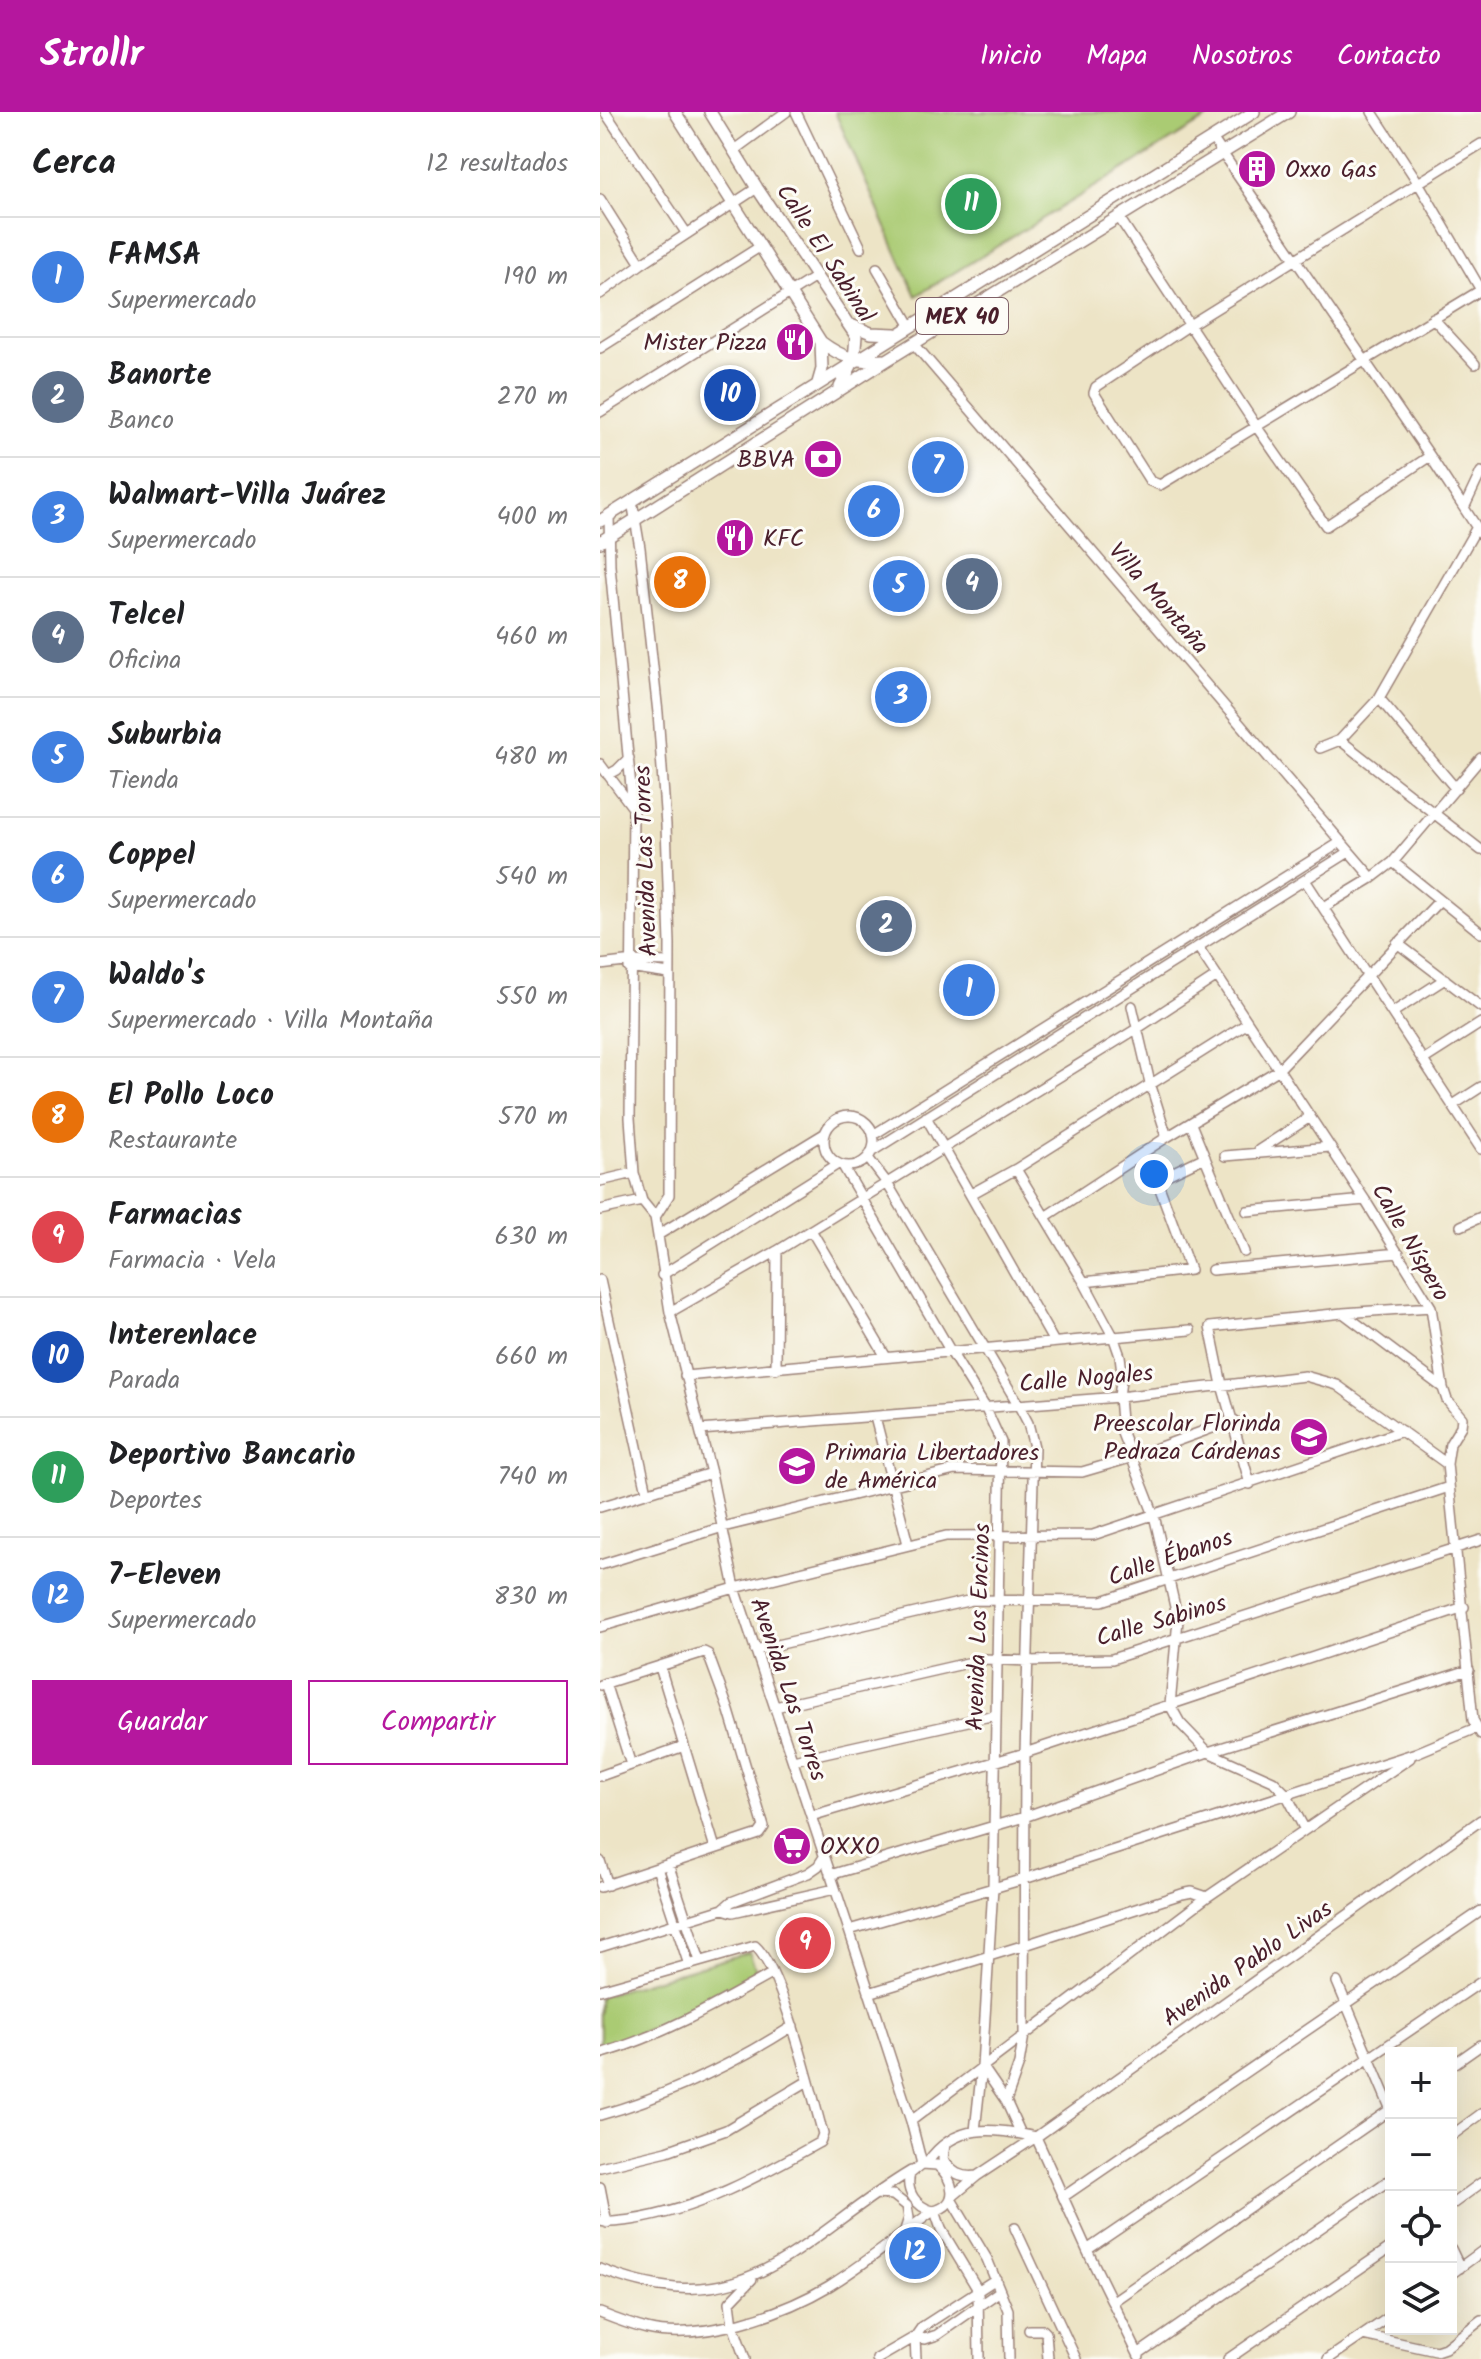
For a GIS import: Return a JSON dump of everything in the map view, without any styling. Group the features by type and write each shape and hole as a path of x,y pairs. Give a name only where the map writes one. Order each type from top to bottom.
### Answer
{"main road":[{"name":"Calle El Sabinal","path":"675,112 821,342 854,360 858,344 851,325 757,188 710,112"},
{"name":"MEX 40","path":"604,518 1243,116 1254,112"},
{"name":"MEX 40","path":"605,539 887,360 1289,112"},
{"path":"851,325 871,333 895,334"},
{"path":"818,383 822,369 821,342"},
{"path":"836,393 854,360 887,360"}],"street":[{"path":"605,112 687,234"},
{"path":"734,150 786,112"},
{"path":"796,112 861,248"},
{"path":"1372,112 1419,184 1481,290 1160,485 1150,481 1094,389 1191,324 1419,184 1481,144"},
{"path":"1243,116 1251,136"},
{"path":"1212,138 1479,531 1379,698 1340,740 1320,748"},
{"path":"600,294 757,188"},
{"path":"600,199 641,264"},
{"path":"1120,219 1256,426 1326,526 1430,456"},
{"path":"600,348 761,246"},
{"path":"877,268 910,325"},
{"path":"600,412 817,276"},
{"path":"1433,318 1475,364"},
{"name":"Villa Montaña","path":"915,345 1372,878"},
{"path":"1464,508 1481,472"},
{"name":"Avenida Las Torres","path":"632,501 658,713 666,825 669,1195 655,1217"},
{"name":"Avenida Las Torres","path":"604,518 633,808 630,1118 634,1173 642,1201 655,1217 662,1275 711,1473 735,1588 911,2121 921,2165"},
{"path":"600,572 610,566"},
{"path":"1379,698 1456,789"},
{"path":"1340,740 1481,850"},
{"path":"603,769 617,770 629,758"},
{"path":"1324,907 1393,862 1456,789 1478,771 1481,758"},
{"path":"603,769 633,808"},
{"path":"873,1135 1341,842"},
{"path":"662,1275 841,1165 857,1165 926,1117 1349,852"},
{"path":"1393,862 1481,933"},
{"path":"1305,880 1481,1149"},
{"path":"1261,892 1268,903"},
{"path":"1045,1217 1167,1137 1278,1070 1439,901"},
{"path":"1397,943 1481,1007"},
{"name":"Calle Níspero","path":"1198,947 1365,1200 1431,1307 1443,1388 1447,1400 1462,1418 1450,1444 1447,1464 1478,1731"},
{"path":"600,965 669,962"},
{"path":"633,965 669,974"},
{"path":"670,1312 777,1251 1217,976"},
{"path":"1392,1013 1445,979"},
{"path":"1132,1006 1150,1083 1167,1137"},
{"path":"971,1194 1248,1023"},
{"path":"1423,1060 1481,1023"},
{"path":"1453,1105 1481,1087"},
{"path":"658,1235 824,1134 837,1119 846,1116 863,1121 873,1135 870,1155 986,1348 1018,1404 1032,1436 1034,1472 1024,1817 1024,2035 1019,2064 1006,2101"},
{"path":"926,1117 1054,1342"},
{"path":"1256,1152 1310,1117"},
{"path":"1191,1124 1244,1252"},
{"path":"824,1134 826,1153 841,1165"},
{"path":"1225,1156 1330,1147"},
{"path":"1084,1282 1190,1270 1159,1186 1163,1177 1205,1157"},
{"name":"Avenida Los Encinos","path":"841,1165 985,1407 1001,1442 993,1887 975,2131"},
{"path":"1016,1169 1084,1282 1113,1336 1120,1356 1122,1433 1154,1515 1178,1620 1170,1705 1180,1723 1208,1752 1273,1781 1286,1794 1305,1830"},
{"path":"600,1181 634,1173"},
{"path":"1247,1211 1365,1200"},
{"path":"600,1210 642,1201"},
{"path":"1461,1226 1481,1217"},
{"path":"811,1230 886,1357"},
{"path":"776,1369 777,1251"},
{"path":"1212,1270 1399,1253"},
{"path":"600,1280 647,1492"},
{"path":"1250,1484 1222,1385 1210,1327 1431,1307"},
{"path":"1343,1313 1443,1388"},
{"path":"685,1376 1190,1330"},
{"name":"Calle Nogales","path":"700,1430 1119,1397 1305,1376 1328,1380 1447,1464"},
{"path":"875,1417 908,1544"},
{"path":"600,1565 723,1527 955,1470 1082,1472 1234,1420"},
{"path":"600,1627 735,1588 946,1536 1093,1535 1402,1431"},
{"path":"600,1507 711,1473"},
{"name":"Calle Ébanos","path":"755,1650 951,1603 997,1598 1102,1601 1449,1487"},
{"name":"Calle Sabinos","path":"775,1707 972,1660 1112,1659 1481,1540"},
{"path":"811,1816 1025,1753 1464,1607"},
{"path":"600,1861 604,1886 759,1834 763,1829 742,1754 708,1654 704,1652 602,1684 631,1765"},
{"path":"660,1667 715,1848"},
{"path":"830,1875 1024,1817 1208,1752 1469,1670"},
{"path":"793,1760 995,1715"},
{"path":"849,1930 1024,1879 1478,1731"},
{"path":"600,1776 684,1746"},
{"path":"911,2121 1207,1897 1416,1753"},
{"name":"Avenida Pablo Livas","path":"952,2198 977,2176 1481,1820"},
{"path":"600,1947 723,1909 731,1902 808,1873 824,1857"},
{"path":"668,1864 700,1961"},
{"path":"657,1868 689,1965"},
{"path":"808,1873 815,1892"},
{"path":"772,1887 777,1901"},
{"path":"723,1909 733,1912 835,1889"},
{"path":"666,1895 677,1890"},
{"path":"869,1993 1182,1894 1192,1892 1207,1897"},
{"path":"1063,2197 1481,1911"},
{"path":"600,1990 751,1945 760,1950 793,2026 823,2134 820,2142 753,2179 710,2197 644,2218 603,2222 600,2187"},
{"path":"600,2054 684,2023 771,1974"},
{"path":"1337,1982 1385,2095"},
{"path":"1087,2250 1481,1982"},
{"path":"600,2115 707,2076 793,2026"},
{"path":"1457,2062 1481,2045"},
{"path":"982,2066 1006,2101 1021,2134"},
{"path":"600,2167 667,2151 726,2130 808,2081"},
{"path":"1112,2302 1385,2113"},
{"path":"1457,2132 1481,2114"},
{"path":"979,2359 978,2290 941,2229 934,2211 918,2204 909,2190 908,2179 936,2150 962,2133 975,2131 1036,2137 1087,2250 1140,2356 1385,2183"},
{"path":"947,2141 943,2159 951,2170 965,2176 977,2176"},
{"path":"745,2359 733,2325 730,2302 754,2277 921,2165 941,2168 950,2181 952,2198 987,2259 1008,2310 1009,2359"},
{"path":"1457,2201 1481,2183"},
{"path":"875,2194 893,2195 907,2206 909,2218 903,2233"},
{"path":"600,2313 648,2330 669,2332 733,2325 811,2296 831,2285 934,2211 947,2205 952,2198"},
{"path":"941,2229 945,2217 961,2214"},
{"path":"1015,2228 1076,2359"},
{"path":"1228,2359 1385,2251"},
{"path":"1457,2270 1481,2252"},
{"path":"600,2269 662,2288 698,2289 754,2277"},
{"path":"877,2359 915,2337 922,2327 996,2279"},
{"path":"915,2337 925,2339 937,2335 1000,2291"},
{"path":"1328,2359 1385,2320"},
{"path":"1363,2335 1430,2351 1445,2348 1481,2320"},
{"path":"1029,2330 1043,2330 1047,2335 1048,2359"},
{"path":"915,2337 916,2359"}],"green space":[{"path":"835,112 1217,112 916,296"},
{"path":"749,1952 757,1972 661,2024 600,2044 600,1996"}],"place":[{"name":"Oxxo Gas","path":"1257,169"},
{"name":"Deportivo Bancario","path":"971,204"},
{"name":"Mister Pizza","path":"795,342"},
{"name":"Interenlace","path":"730,395"},
{"name":"BBVA","path":"823,459"},
{"name":"Waldo's","path":"938,467"},
{"name":"Coppel","path":"874,511"},
{"name":"KFC","path":"735,538"},
{"name":"El Pollo Loco","path":"680,582"},
{"name":"Telcel","path":"972,584"},
{"name":"Suburbia","path":"899,586"},
{"name":"Walmart-Villa Juárez","path":"901,697"},
{"name":"Banorte","path":"886,926"},
{"name":"FAMSA","path":"969,990"},
{"name":"Preescolar Florinda Pedraza Cárdenas","path":"1309,1437"},
{"name":"Primaria Libertadores de América","path":"797,1466"},
{"name":"OXXO","path":"792,1846"},
{"name":"Farmacias","path":"805,1943"},
{"name":"7-Eleven","path":"915,2253"}]}
